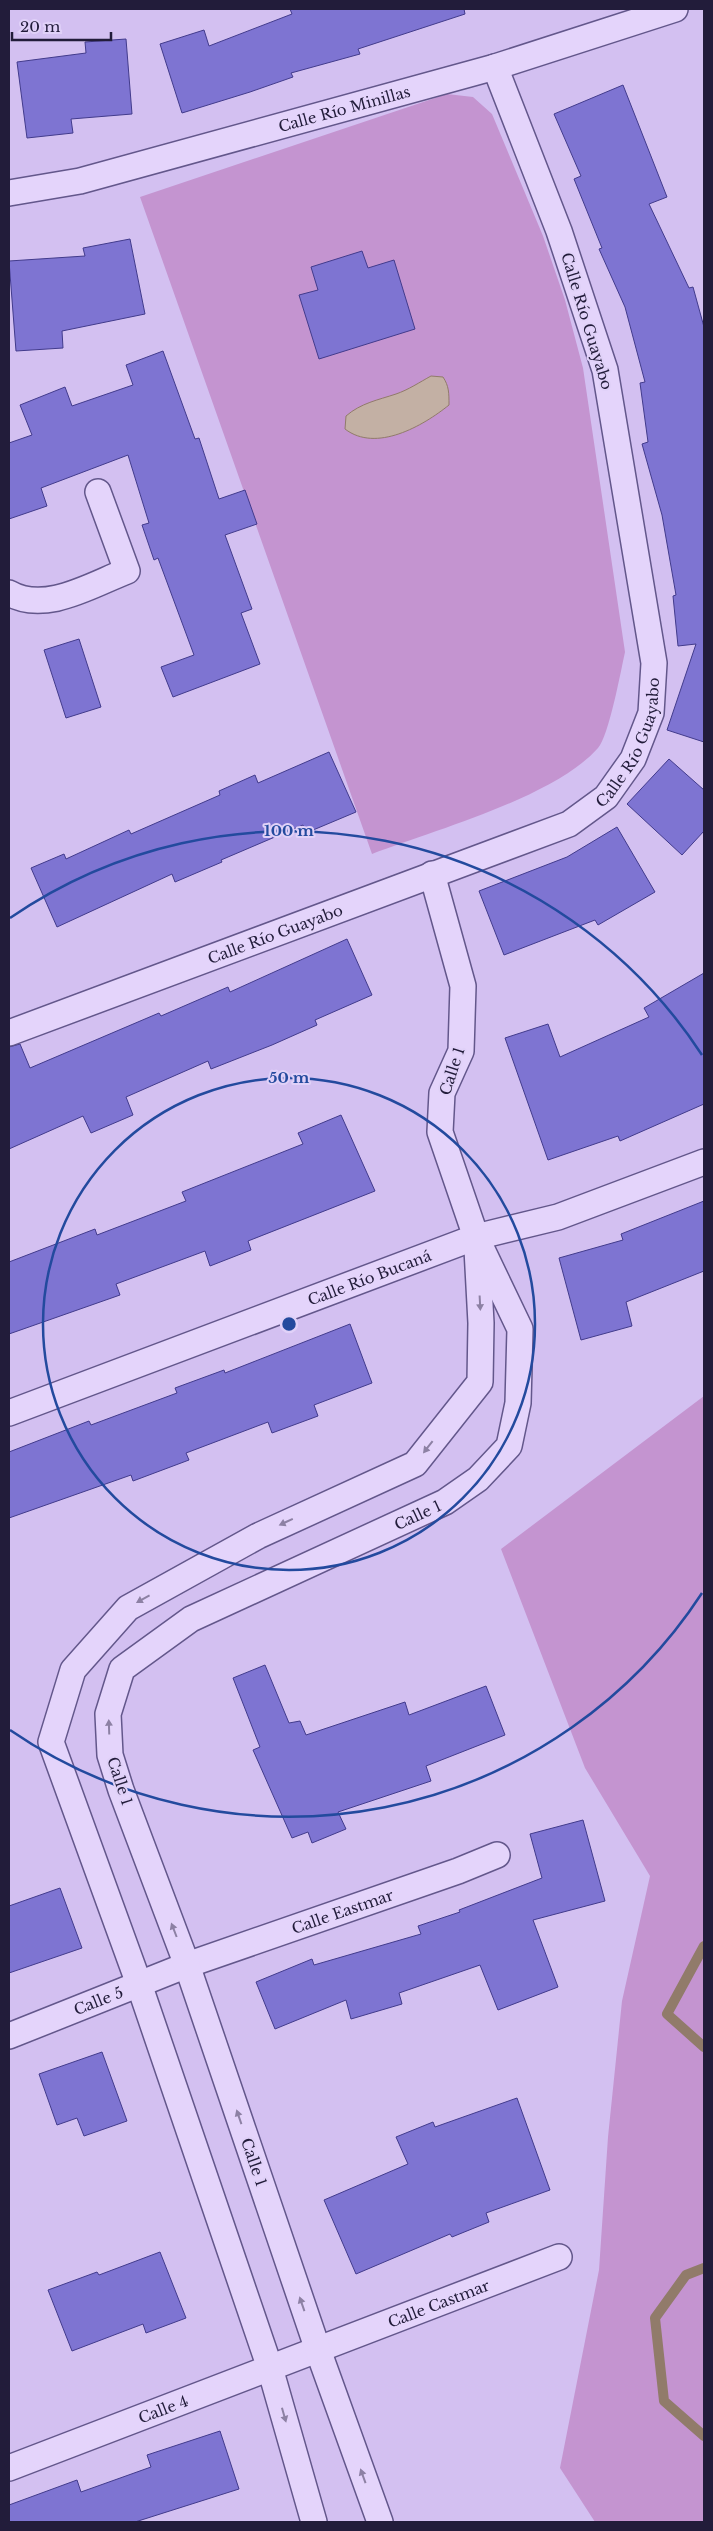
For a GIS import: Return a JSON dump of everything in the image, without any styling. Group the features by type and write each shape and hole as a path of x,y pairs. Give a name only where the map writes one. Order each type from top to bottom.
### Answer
{"street":[{"name":"Calle Río Minillas","path":"9,193 80,181 495,67 675,9"},
{"name":"Calle Río Guayabo","path":"9,1033 569,824 606,797 633,759 651,713 654,663 605,370 559,231 495,67"},
{"path":"9,593 21,600 51,600 126,571 98,492"},
{"name":"Calle 1","path":"380,2522 318,2350 187,1965 110,1755 108,1714 122,1669 191,1619 445,1502 478,1479 509,1446 518,1402 520,1329 476,1237 440,1132 442,1093 461,1052 463,986 432,874"},
{"name":"Calle Río Bucaná","path":"9,1413 476,1237 558,1217 704,1162"},
{"name":"Calle 1","path":"314,2522 270,2368 138,1984 51,1742 74,1670 128,1608 258,1536 415,1464 480,1382 481,1323 476,1237"},
{"name":"Calle Eastmar","path":"187,1965 458,1871 497,1855"},
{"name":"Calle 5","path":"9,2036 187,1965"},
{"name":"Calle Castmar","path":"318,2350 559,2257"},
{"name":"Calle 4","path":"9,2468 318,2350"}],"shaded area":[{"path":"447,94 473,97 492,114 543,236 565,300 583,368 625,652 618,687 602,741 598,748 579,766 524,797 460,823 372,854 140,197"},
{"path":"431,376 443,377 448,390 449,405 426,421 399,434 385,437 357,436 345,429 346,416 358,408 400,392"},
{"path":"704,1396 704,2522 595,2522 560,2468 599,2270 608,2137 622,2001 650,1876 585,1768 501,1549"}],"building":[{"path":"290,9 464,9 465,14 358,49 360,54 291,73 293,77 182,113 160,44 204,30 209,46 292,14"},
{"path":"126,39 132,114 71,119 73,133 27,138 17,62 86,53 85,42"},
{"path":"623,85 667,197 649,204 689,288 693,287 704,327 704,742 667,730 696,644 678,646 673,596 676,595 662,515 642,444 648,442 640,383 645,382 625,307 599,249 602,248 574,179 581,176 554,114"},
{"path":"130,239 145,314 62,331 63,348 16,351 9,261 85,256 83,248"},
{"path":"362,251 368,268 394,260 415,329 319,359 299,295 318,290 311,267"},
{"path":"163,351 195,439 199,438 219,499 245,490 257,524 225,535 252,609 241,613 260,664 173,697 161,667 194,655 158,558 154,560 142,525 149,523 128,455 41,488 47,506 9,519 9,443 32,435 20,405 65,387 72,406 133,385 126,365"},
{"path":"79,639 101,707 66,718 44,650"},
{"path":"329,752 356,812 306,833 303,825 175,882 172,874 57,927 31,868 64,854 66,859 129,830 131,834 220,795 219,791 255,775 258,783"},
{"path":"669,759 704,790 704,831 682,855 627,804"},
{"path":"617,827 655,892 598,925 595,920 504,955 479,891 567,857"},
{"path":"347,939 372,995 315,1020 317,1025 272,1045 211,1069 208,1061 126,1097 133,1115 91,1133 83,1116 9,1149 9,1047 20,1044 30,1068 159,1013 161,1016 228,987 230,992"},
{"path":"704,973 704,1104 620,1141 618,1136 548,1160 505,1038 548,1024 560,1057 649,1017 644,1008"},
{"path":"341,1115 375,1191 248,1241 251,1250 210,1266 205,1251 116,1284 120,1295 9,1334 9,1262 95,1229 97,1235 186,1201 182,1192 303,1144 298,1133"},
{"path":"704,1201 704,1271 626,1302 632,1326 581,1340 559,1258 623,1240 621,1234"},
{"path":"350,1324 372,1383 314,1405 318,1416 272,1433 268,1422 186,1453 189,1460 133,1481 131,1475 9,1518 9,1452 89,1421 91,1425 177,1393 175,1388 224,1370 225,1373"},
{"path":"265,1665 289,1723 300,1721 306,1735 405,1702 409,1715 486,1686 505,1735 426,1766 431,1781 338,1812 346,1829 312,1843 308,1832 292,1838 253,1750 260,1747 233,1678"},
{"path":"583,1820 605,1901 533,1920 558,1987 498,2010 480,1965 399,1993 402,2004 351,2019 346,2000 275,2029 256,1982 312,1959 314,1965 421,1934 418,1926 460,1912 459,1910 542,1878 530,1834"},
{"path":"60,1888 82,1948 9,1973 9,1906"},
{"path":"102,2052 127,2121 84,2136 77,2118 57,2125 39,2074"},
{"path":"517,2098 550,2190 486,2213 489,2222 452,2237 450,2234 356,2274 324,2200 408,2164 396,2137 433,2122 435,2127"},
{"path":"160,2252 186,2318 146,2333 143,2324 72,2351 48,2290 97,2272 99,2275"},
{"path":"220,2431 239,2489 135,2522 9,2522 9,2505 77,2480 81,2492 151,2467 147,2455"}],"waterway":[{"path":"704,1946 667,2014 704,2047"},
{"path":"704,2268 686,2275 655,2318 664,2401 704,2436"}]}
